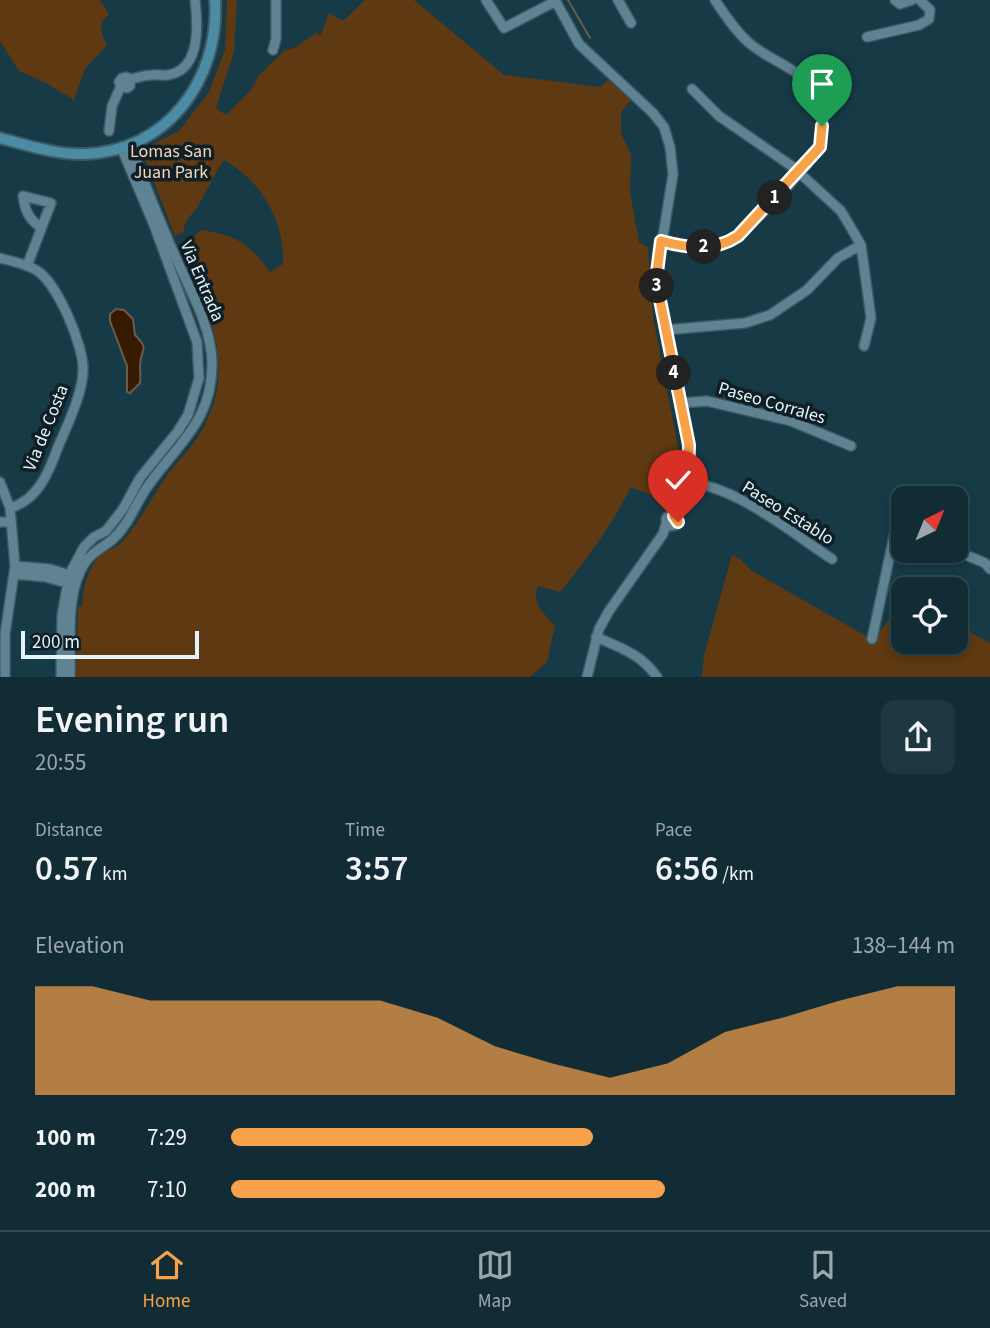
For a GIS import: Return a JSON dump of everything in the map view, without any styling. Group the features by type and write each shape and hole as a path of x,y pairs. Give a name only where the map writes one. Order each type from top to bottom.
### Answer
{"main road":[{"path":"0,138 61,152 84,154 125,146 158,129 174,116 200,81 210,58 215,33 215,0"}],"street":[{"path":"109,131 112,106 121,86 130,86 130,79 146,75 170,75 186,66 194,49 198,24 195,0"},
{"path":"273,50 276,39 276,0"},
{"path":"486,0 504,28 556,0 579,44 640,99 664,128 670,147 673,174 656,280 689,445 688,482 674,516 667,517 669,525 609,611 596,637 587,677"},
{"path":"618,0 631,23"},
{"path":"661,241 694,247 712,247 729,242 748,228 820,147 821,107 817,94 804,78 748,42 717,4 730,0"},
{"path":"895,0 900,4 912,0"},
{"path":"867,37 919,25 929,19 930,10 920,0"},
{"path":"692,89 719,116 775,152 841,211 861,245 871,318 864,346"},
{"name":"Via Entrada","path":"71,677 73,581 92,554 113,539 146,488 197,425 211,378 212,363 207,333 125,146"},
{"path":"27,266 40,227"},
{"path":"665,330 745,323 771,315 807,290 838,258 861,245"},
{"name":"Via Entrada","path":"61,677 62,616 84,547 94,537 106,531 123,509 140,478 188,415 199,378 197,342 167,247"},
{"name":"Via de Costa","path":"0,258 36,270 54,290 80,346 84,373 45,480 26,501 10,508"},
{"name":"Paseo Corrales","path":"681,402 707,401 791,421 851,446"},
{"path":"0,482 10,508 15,570 3,635 5,677"},
{"name":"Paseo Establo","path":"688,482 717,488 744,502 832,559"},
{"path":"131,493 141,499"},
{"path":"0,522 11,522"},
{"path":"94,537 101,546"},
{"path":"872,639 891,550"},
{"path":"968,556 985,563 990,569"},
{"path":"15,570 50,569 73,581"},
{"path":"596,637 631,651 642,659 657,677"}],"green space":[{"path":"0,0 100,0 109,14 101,23 102,35 107,45 85,69 74,100 19,71 0,41"},
{"name":"Lomas San Juan Park","path":"227,0 237,0 234,52 216,108 226,115 251,90 259,75 284,51 296,47 316,33 321,35 329,13 343,21 365,0 414,0 504,75 600,87 608,80 631,100 621,112 621,133 631,154 630,192 639,242 648,247 653,317 679,452 659,494 668,502 631,487 616,515 560,592 538,586 537,603 555,626 547,662 530,677 76,677 78,607 82,606 89,573 99,556 119,545 127,536 160,485 199,435 211,411 217,387 219,364 210,318 181,249 201,230 241,242 270,272 283,264 283,248 275,218 259,191 237,168 224,160 197,208 187,220 184,232 175,236 145,159 145,148 179,131 209,92 225,50"},
{"path":"732,555 752,571 873,640 891,617 891,654 968,654 968,628 973,634 990,643 990,677 702,677 704,655"}],"shaded area":[{"path":"116,309 124,310 133,319 135,335 144,347 140,360 140,383 130,393 127,392 127,366 110,321 110,314"}],"waterway":[{"path":"568,0 590,38"}],"route":[{"path":"678,522 674,516 688,482 689,445 656,280 661,241 694,247 712,247 738,236 820,147 822,126"}]}
